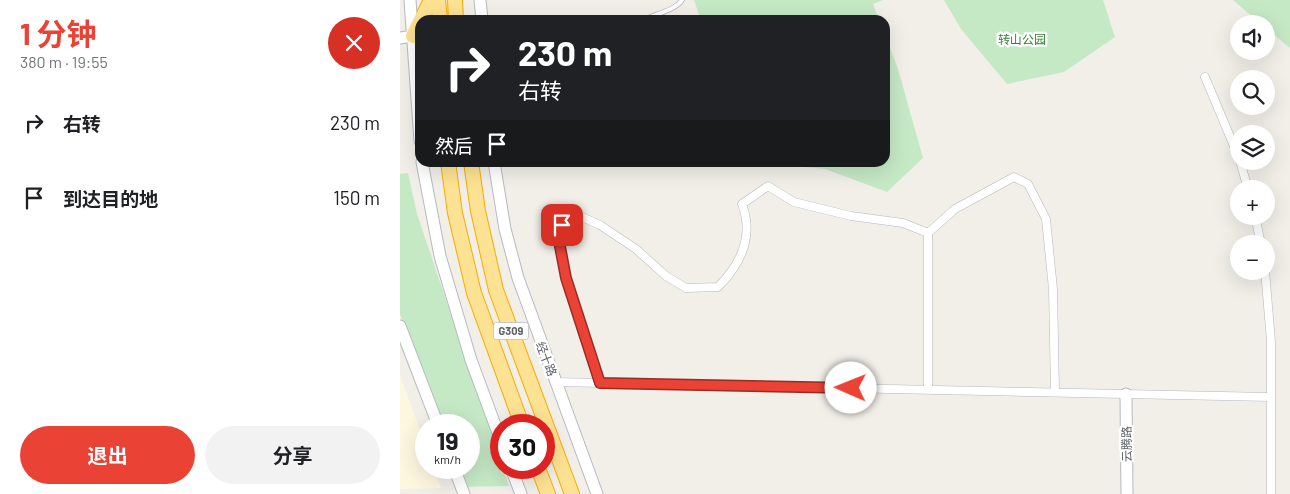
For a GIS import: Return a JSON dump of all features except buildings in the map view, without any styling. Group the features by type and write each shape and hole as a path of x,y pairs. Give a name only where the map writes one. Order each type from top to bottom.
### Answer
{"highway":[{"path":"423,15 431,0"},
{"path":"438,0 440,15"},
{"path":"455,0 456,15"},
{"path":"404,37 415,26"},
{"name":"G309","path":"449,167 455,213 474,293 518,414"},
{"name":"经十路","path":"472,167 478,211 496,290 572,494"},
{"path":"542,479 548,494"}],"main road":[{"path":"410,0 404,37 415,108"},
{"path":"480,0 482,15"},
{"path":"423,167 440,256 470,360 491,414"},
{"name":"经十路","path":"495,167 505,229 518,278 597,494"},
{"path":"400,326 434,414"},
{"name":"云腾路","path":"1126,394 1127,494"},
{"path":"458,479 464,494"},
{"path":"515,479 521,494"}],"street":[{"path":"1205,77 1230,138"},
{"path":"928,390 928,233 955,209 1014,177 1028,184 1046,220 1051,252 1055,392"},
{"path":"600,383 566,278 558,236 562,225 582,217 600,225 636,249 666,276 686,288 718,286 732,272 748,233 748,218 742,204 768,186 794,202 851,216 902,223 928,233"},
{"path":"1266,280 1271,341 1271,494"},
{"path":"555,382 1270,397"}],"lane":[{"path":"652,15 680,4 682,0"}],"shaded area":[{"path":"400,375 415,417 415,479 438,479 441,488 400,489"}],"green space":[{"path":"694,0 883,0 873,4 877,15 699,15"},
{"name":"转山公园","path":"944,0 1103,0 1115,37 1064,72 1007,84 961,29"},
{"path":"1233,0 1290,0 1290,48 1275,36 1275,15 1250,15"},
{"path":"890,48 898,69 923,158 887,192 825,169 804,167 890,167"},
{"path":"408,173 417,214 490,430 490,479 507,479 509,486 458,487 455,479 480,479 480,414 433,414 400,314 400,174"}],"route":[{"path":"562,225 558,236 566,278 600,383 851,388"}]}
